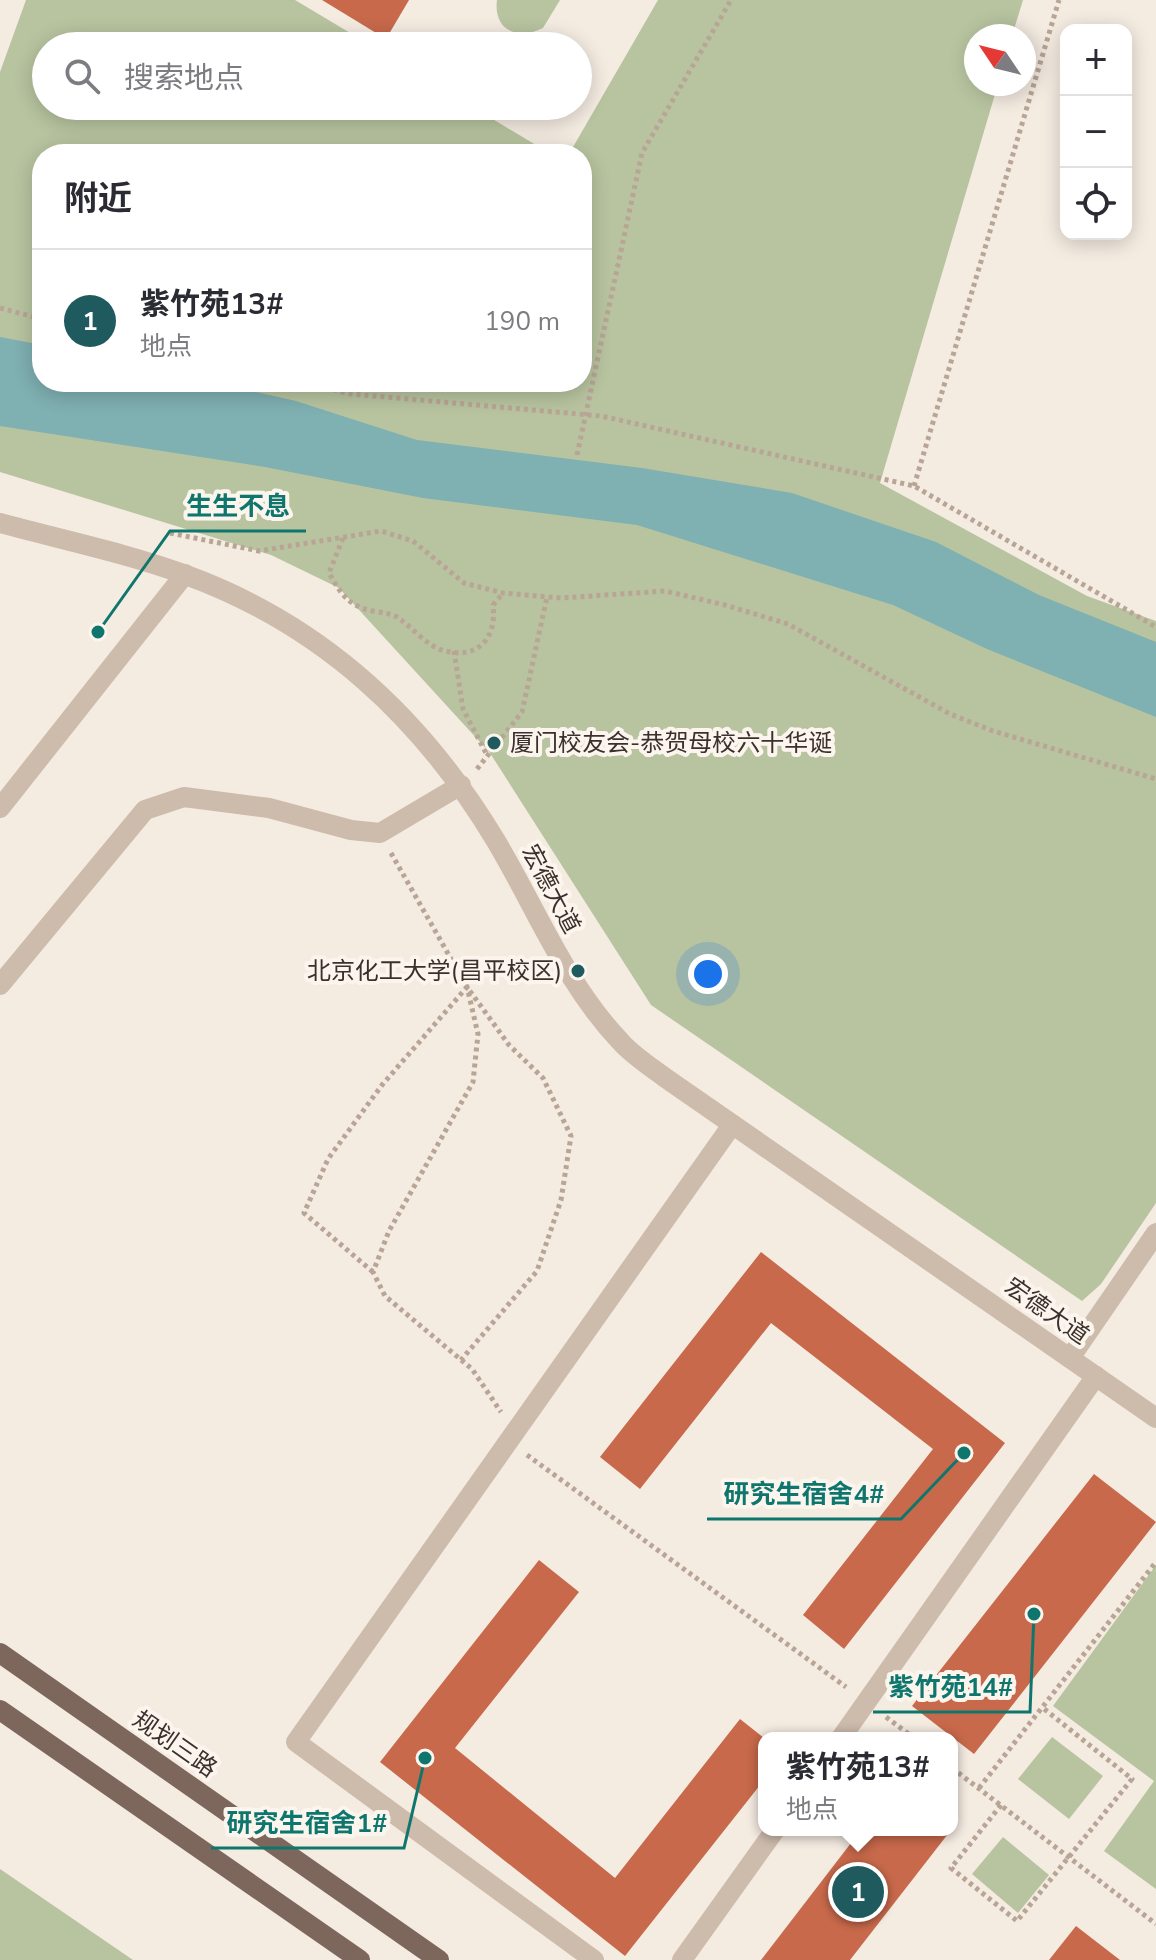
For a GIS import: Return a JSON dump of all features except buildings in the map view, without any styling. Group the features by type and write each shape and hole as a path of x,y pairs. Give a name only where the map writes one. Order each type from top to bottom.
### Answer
{"main road":[{"name":"规划三路","path":"0,1653 439,1960"},
{"path":"0,1710 360,1960"}],"street":[{"name":"宏德大道","path":"0,523 185,574 256,604 325,649 408,720 461,785 561,961 621,1043 732,1125 1156,1418"},
{"path":"0,808 185,574"},
{"path":"0,985 145,810 184,797 269,808 351,830 380,833 461,785"},
{"path":"594,1960 296,1742 732,1125"},
{"path":"1070,1358 1156,1233"},
{"path":"845,1732 1096,1376"},
{"path":"682,1960 771,1836"}],"path":[{"path":"592,387 642,153 731,0"},
{"path":"914,486 1059,0"},
{"path":"0,308 32,316"},
{"path":"343,392 586,415 914,486 1156,627"},
{"path":"577,455 591,392"},
{"path":"170,533 259,551 381,531 413,541 464,583 503,593 547,597 665,591 725,605 788,624 950,714 993,731 1156,779"},
{"path":"344,537 329,573 344,600 394,615 441,650 473,652 489,640 495,622 493,605 503,593"},
{"path":"461,785 522,712 547,597"},
{"path":"454,651 463,709 488,756"},
{"path":"380,833 467,987 509,1045 543,1078 571,1136 561,1200 537,1271 461,1360"},
{"path":"373,1272 389,1231 473,1082 478,1034 467,987"},
{"path":"467,987 382,1085 328,1159 304,1213 373,1272 385,1296 472,1369 512,1437 906,1732"},
{"path":"979,1788 1156,1562"},
{"path":"1001,1805 951,1868 1017,1921 1132,1779 1043,1708"},
{"path":"958,1772 1156,1924"}],"green space":[{"path":"26,0 295,0 349,32 32,32 32,120 494,120 534,144 32,144 32,392 592,392 592,144 575,144 589,120 592,120 592,114 658,0 1023,0 1016,24 964,24 964,96 994,96 880,483 1087,596 1156,621 1156,1203 1101,1284 1082,1301 651,1005 490,753 339,588 271,555 0,472 0,72"},
{"path":"497,0 560,0 543,28 534,32 509,30 499,19"},
{"path":"1156,1565 1156,1889 1104,1851 1154,1781 1053,1706"},
{"path":"1052,1737 1103,1776 1069,1819 1018,1779"},
{"path":"1003,1837 1049,1875 1018,1913 972,1874"},
{"path":"0,1869 133,1960 0,1960"}],"water":[{"path":"0,337 32,343 32,392 256,392 296,401 417,440 642,468 792,493 936,542 1039,595 1156,642 1156,717 987,649 893,605 637,525 423,498 265,467 0,426"}],"place":[{"name":"生生不息","path":"98,632"},
{"name":"厦门校友会-恭贺母校六十华诞","path":"494,743"},
{"name":"北京化工大学(昌平校区)","path":"578,971"},
{"name":"研究生宿舍4#","path":"964,1453"},
{"name":"紫竹苑14#","path":"1034,1614"},
{"name":"研究生宿舍1#","path":"425,1758"},
{"name":"紫竹苑13#","path":"858,1892"}]}
